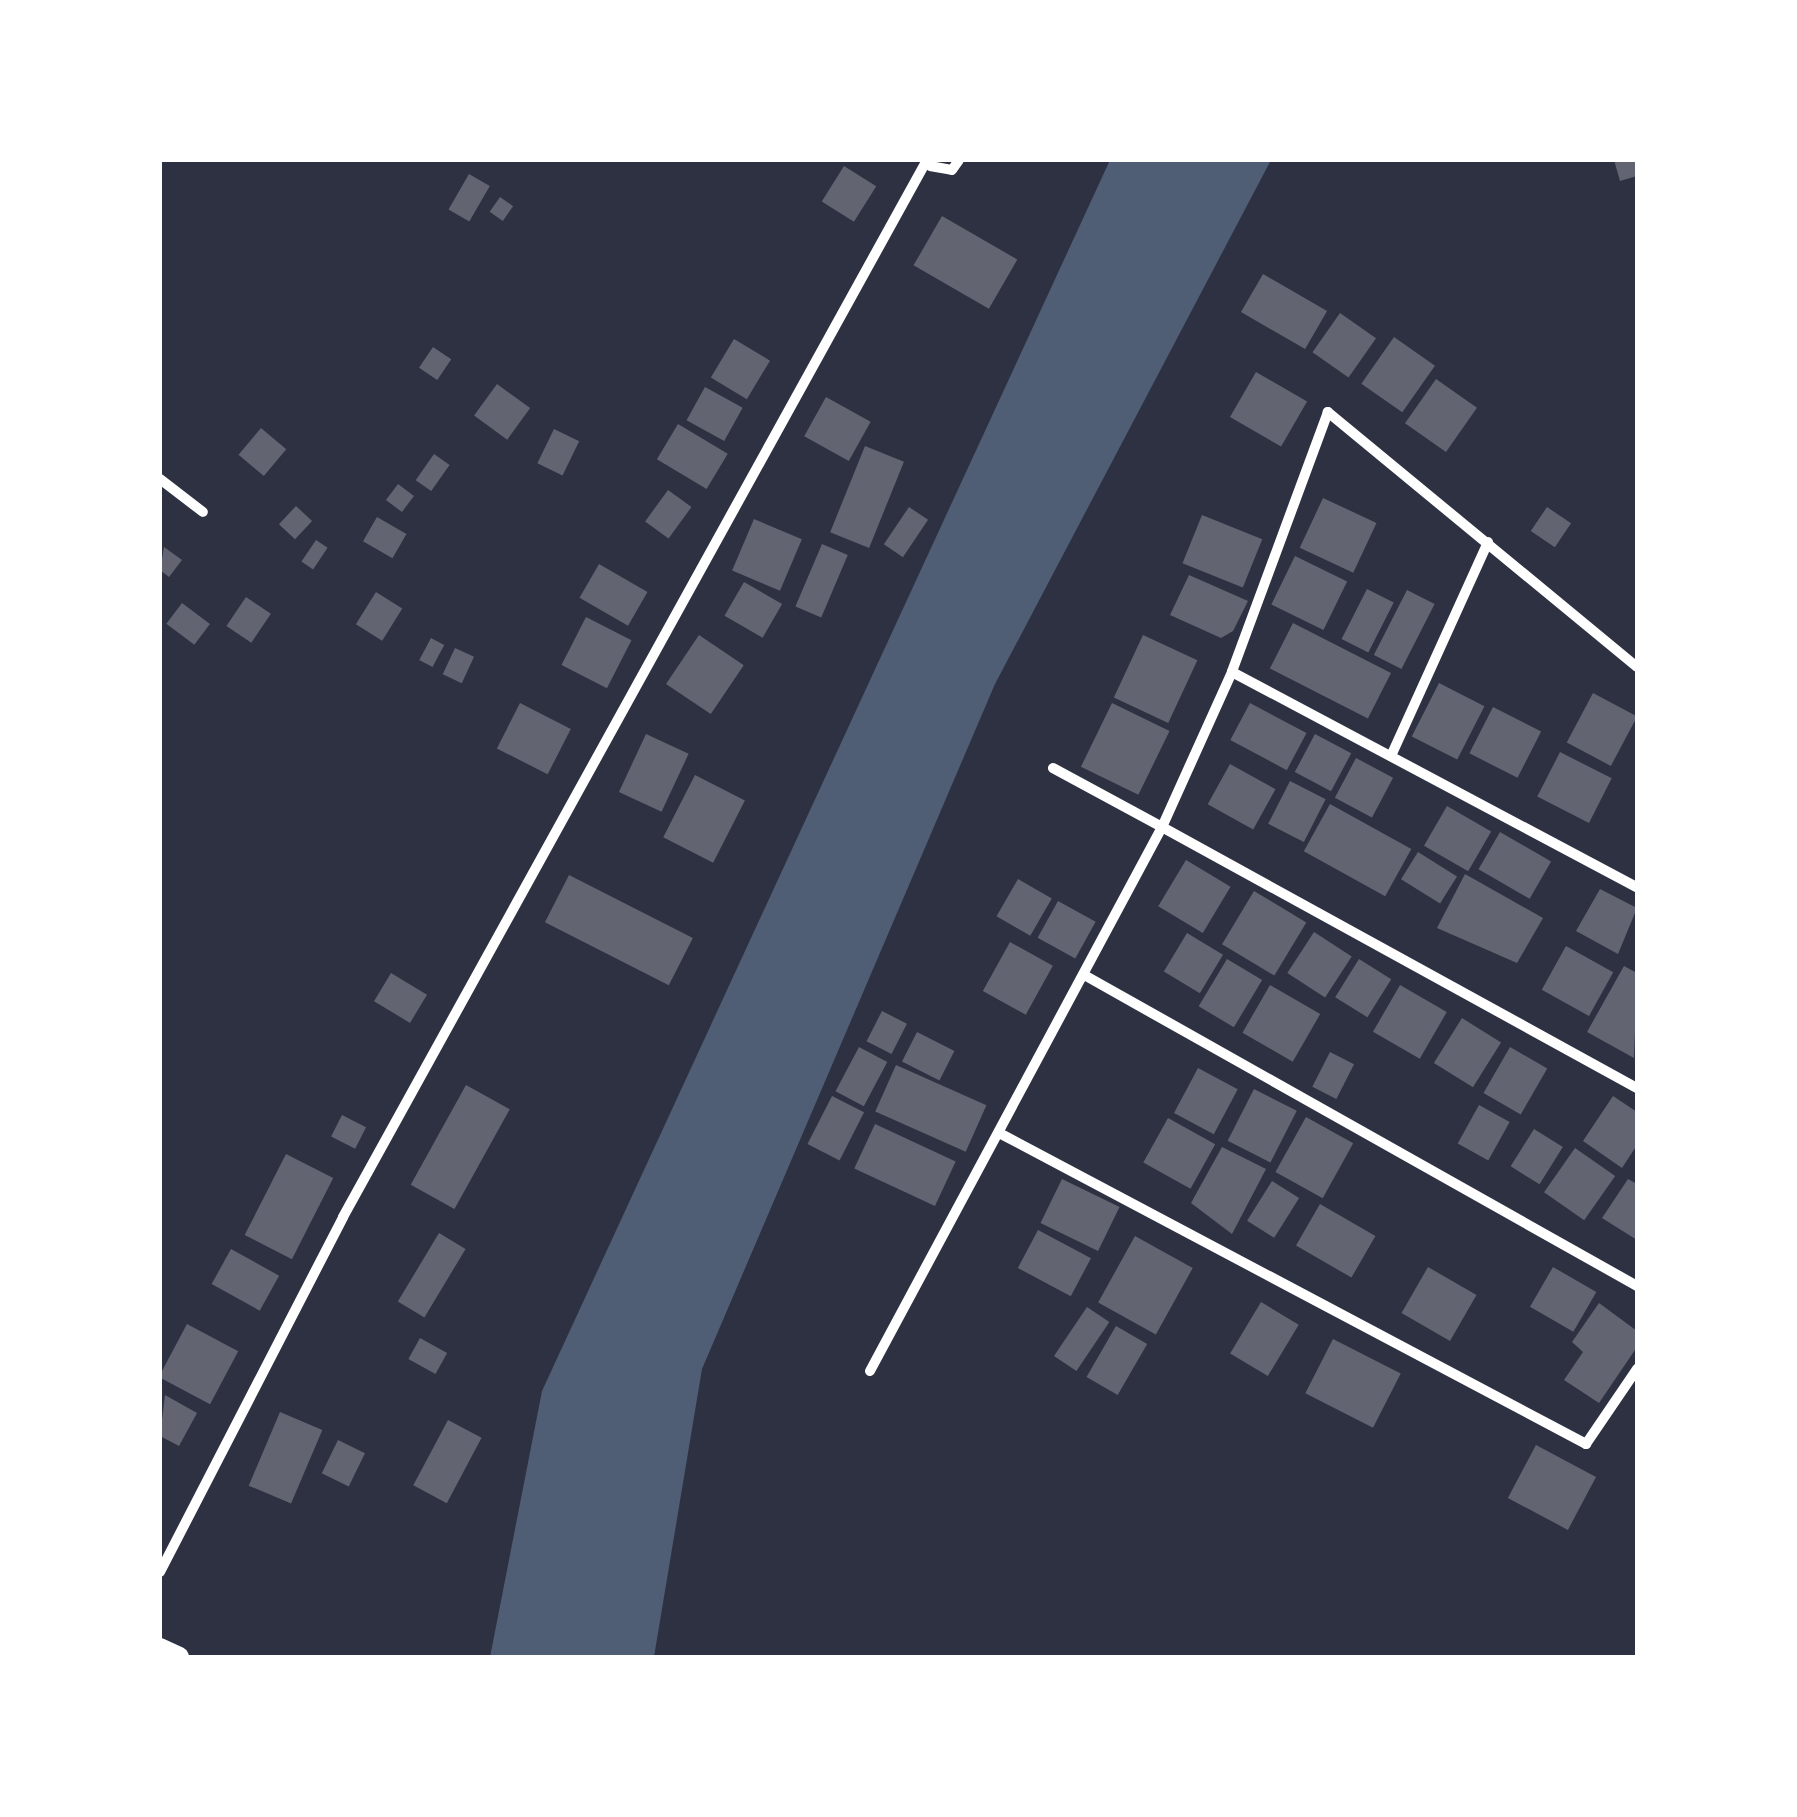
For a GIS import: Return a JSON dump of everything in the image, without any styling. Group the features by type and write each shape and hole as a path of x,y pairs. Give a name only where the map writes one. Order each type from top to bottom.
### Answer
{"main road":[{"path":"160,1648 179,1657"}],"street":[{"path":"160,1572 344,1218 928,163 952,170 959,160"},
{"path":"870,1371 1003,1135 1162,827 1232,672 1328,412 1637,667"},
{"path":"160,479 203,512"},
{"path":"1391,756 1488,542"},
{"path":"1232,672 1637,886"},
{"path":"1053,768 1637,1088"},
{"path":"1086,976 1637,1286"},
{"path":"1003,1135 1586,1444 1637,1369"}],"water":[{"path":"1110,160 1271,160 995,684 702,1369 654,1657 490,1657 542,1391"}],"building":[{"path":"1614,160 1637,160 1637,176 1620,181"},
{"path":"844,166 876,186 854,222 822,202"},
{"path":"469,174 490,186 469,222 448,210"},
{"path":"500,197 513,206 503,221 490,212"},
{"path":"942,216 1017,259 989,309 914,265"},
{"path":"1263,274 1327,311 1305,349 1241,312"},
{"path":"1340,313 1376,338 1349,378 1312,352"},
{"path":"1394,337 1435,366 1402,412 1361,384"},
{"path":"734,339 770,361 747,399 711,378"},
{"path":"433,347 451,359 437,380 419,368"},
{"path":"1256,372 1307,402 1281,447 1230,417"},
{"path":"1436,379 1477,408 1446,452 1405,423"},
{"path":"497,384 530,408 507,440 474,416"},
{"path":"705,387 743,408 724,441 687,420"},
{"path":"826,397 871,422 849,461 804,436"},
{"path":"678,424 728,454 707,489 657,459"},
{"path":"261,428 286,449 264,476 239,455"},
{"path":"554,429 579,441 563,475 537,463"},
{"path":"865,446 904,462 869,548 830,532"},
{"path":"434,454 450,465 431,491 416,480"},
{"path":"398,484 414,496 402,512 386,500"},
{"path":"668,490 691,507 669,539 645,522"},
{"path":"1323,498 1376,523 1353,573 1300,548"},
{"path":"296,506 312,521 295,539 279,524"},
{"path":"909,507 928,520 903,557 884,544"},
{"path":"1547,507 1571,523 1555,547 1531,531"},
{"path":"1202,515 1262,539 1243,588 1183,563"},
{"path":"377,517 406,534 392,558 363,541"},
{"path":"754,519 802,539 780,591 732,571"},
{"path":"316,540 328,548 313,569 301,562"},
{"path":"822,544 848,555 821,618 795,607"},
{"path":"164,547 182,560 169,577 160,570"},
{"path":"1295,556 1347,581 1323,630 1271,605"},
{"path":"599,564 647,592 628,626 580,598"},
{"path":"1189,575 1248,601 1233,631 1221,638 1170,615"},
{"path":"744,582 782,604 763,638 724,616"},
{"path":"1367,589 1394,603 1368,653 1342,639"},
{"path":"1407,590 1435,604 1401,669 1374,655"},
{"path":"376,592 402,608 382,641 356,624"},
{"path":"246,597 271,614 251,643 226,626"},
{"path":"182,603 210,624 194,645 166,624"},
{"path":"586,617 631,640 607,688 561,665"},
{"path":"1293,623 1391,673 1368,718 1270,668"},
{"path":"699,635 744,665 711,714 666,684"},
{"path":"1143,635 1197,660 1168,723 1114,698"},
{"path":"431,638 444,645 433,667 419,660"},
{"path":"455,648 474,657 462,683 443,674"},
{"path":"1439,683 1484,706 1457,760 1412,736"},
{"path":"1593,693 1637,716 1611,766 1567,742"},
{"path":"520,703 571,729 548,774 497,748"},
{"path":"1112,703 1170,731 1138,795 1081,767"},
{"path":"1250,703 1307,733 1287,770 1230,740"},
{"path":"1493,707 1541,732 1518,778 1469,753"},
{"path":"646,734 689,754 662,812 619,792"},
{"path":"1315,734 1351,753 1331,791 1295,772"},
{"path":"1560,752 1612,778 1589,823 1537,797"},
{"path":"1356,758 1393,778 1372,817 1335,798"},
{"path":"1230,764 1275,789 1253,829 1208,804"},
{"path":"695,775 745,800 713,863 663,837"},
{"path":"1290,781 1326,799 1304,842 1268,824"},
{"path":"1330,804 1411,849 1385,896 1304,851"},
{"path":"1447,806 1491,832 1468,871 1424,846"},
{"path":"1500,832 1551,862 1530,899 1478,869"},
{"path":"1418,852 1457,876 1440,904 1401,879"},
{"path":"1186,860 1231,887 1203,933 1158,906"},
{"path":"1465,874 1543,918 1517,963 1437,928"},
{"path":"569,875 693,938 669,985 545,922"},
{"path":"1018,879 1052,898 1030,936 996,916"},
{"path":"1600,889 1637,908 1618,954 1576,931"},
{"path":"1254,891 1306,922 1274,976 1222,944"},
{"path":"1058,901 1096,922 1075,959 1038,938"},
{"path":"1314,932 1352,957 1325,998 1287,973"},
{"path":"1187,933 1223,955 1200,993 1164,972"},
{"path":"1010,942 1053,966 1026,1015 983,991"},
{"path":"1566,946 1613,972 1589,1016 1542,990"},
{"path":"1227,959 1262,980 1234,1027 1199,1006"},
{"path":"1359,959 1391,979 1367,1017 1335,997"},
{"path":"1624,966 1637,973 1634,1058 1587,1032"},
{"path":"391,973 427,995 410,1023 374,1001"},
{"path":"1270,985 1320,1014 1293,1062 1242,1033"},
{"path":"1400,985 1447,1012 1420,1059 1373,1032"},
{"path":"882,1011 907,1024 892,1054 867,1041"},
{"path":"1462,1018 1501,1042 1473,1087 1434,1063"},
{"path":"917,1032 954,1051 939,1080 902,1061"},
{"path":"859,1047 887,1062 864,1106 836,1091"},
{"path":"1510,1047 1547,1068 1521,1114 1484,1093"},
{"path":"1330,1052 1354,1064 1336,1099 1312,1087"},
{"path":"896,1065 986,1105 966,1152 875,1112"},
{"path":"1198,1068 1238,1089 1214,1134 1174,1113"},
{"path":"466,1085 510,1109 454,1209 411,1185"},
{"path":"1254,1089 1297,1111 1270,1162 1228,1141"},
{"path":"832,1096 864,1112 840,1160 807,1144"},
{"path":"1613,1096 1637,1112 1637,1145 1622,1168 1583,1141"},
{"path":"1479,1105 1510,1122 1488,1160 1458,1143"},
{"path":"342,1115 366,1127 355,1149 331,1136"},
{"path":"1306,1117 1353,1143 1323,1198 1275,1172"},
{"path":"1168,1118 1215,1144 1191,1189 1143,1163"},
{"path":"875,1124 956,1162 935,1206 854,1168"},
{"path":"1534,1129 1563,1147 1540,1184 1511,1166"},
{"path":"1222,1147 1266,1169 1232,1234 1191,1203"},
{"path":"1575,1148 1615,1176 1584,1220 1544,1192"},
{"path":"286,1154 333,1178 292,1259 245,1235"},
{"path":"1062,1179 1120,1207 1098,1251 1041,1223"},
{"path":"1628,1179 1637,1184 1637,1240 1602,1218"},
{"path":"1272,1181 1299,1198 1274,1238 1247,1221"},
{"path":"1320,1204 1375,1236 1351,1278 1296,1246"},
{"path":"1038,1230 1091,1258 1071,1296 1018,1268"},
{"path":"439,1233 466,1249 424,1318 398,1302"},
{"path":"1135,1236 1193,1268 1156,1334 1098,1302"},
{"path":"231,1249 279,1276 260,1311 212,1284"},
{"path":"1428,1267 1476,1295 1450,1341 1402,1313"},
{"path":"1553,1267 1596,1292 1573,1332 1530,1307"},
{"path":"1261,1302 1299,1325 1268,1376 1230,1353"},
{"path":"1599,1303 1637,1331 1637,1347 1599,1403 1564,1380 1583,1352 1572,1342"},
{"path":"1087,1307 1109,1322 1076,1371 1054,1356"},
{"path":"187,1324 238,1351 210,1404 160,1378"},
{"path":"1116,1326 1147,1344 1118,1395 1086,1377"},
{"path":"420,1338 447,1353 435,1374 408,1359"},
{"path":"1333,1339 1401,1374 1373,1428 1305,1393"},
{"path":"165,1395 197,1413 179,1446 160,1436"},
{"path":"280,1412 322,1430 291,1504 249,1486"},
{"path":"448,1420 482,1438 447,1503 413,1485"},
{"path":"338,1440 365,1453 349,1486 322,1473"},
{"path":"1536,1445 1596,1477 1568,1530 1508,1498"}]}
